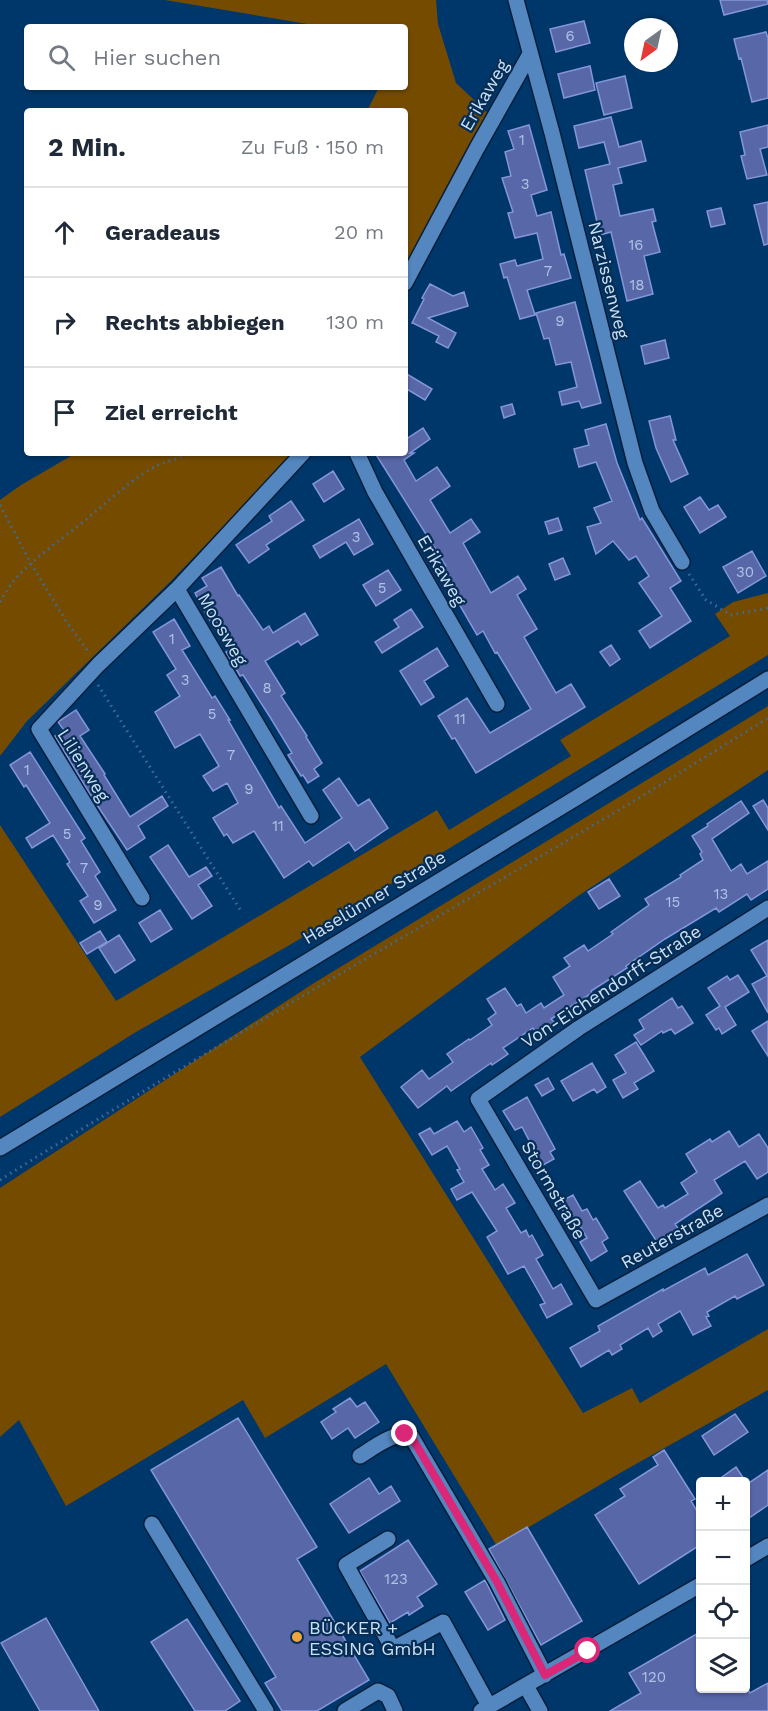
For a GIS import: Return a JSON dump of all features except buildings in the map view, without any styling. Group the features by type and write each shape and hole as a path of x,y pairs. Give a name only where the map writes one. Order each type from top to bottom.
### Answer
{"street":[{"name":"Narzissenweg","path":"516,0 635,463 652,511 682,562"},
{"name":"Erikaweg","path":"408,277 477,147 530,54"},
{"name":"Moosweg","path":"300,456 177,589 311,816"},
{"name":"Erikaweg","path":"358,456 375,492 497,704"},
{"name":"Lilienweg","path":"142,898 39,729 94,669 177,589"},
{"name":"Haselünner Straße","path":"0,1148 576,798 768,678"},
{"name":"Von-Eichendorff-Straße","path":"478,1099 579,1028 768,908"},
{"name":"Stormstraße","path":"478,1099 596,1300"},
{"name":"Reuterstraße","path":"596,1300 768,1205"},
{"path":"360,1456 397,1435 411,1436 497,1582 545,1675"},
{"path":"152,1524 266,1711"},
{"path":"388,1539 346,1565 393,1648 443,1622 485,1709 696,1587"},
{"path":"750,1557 768,1546"},
{"path":"526,1686 540,1711"},
{"path":"345,1711 378,1691 388,1696 395,1711"}],"path":[{"path":"0,602 30,562 80,525 120,491 158,465 182,456"},
{"path":"1,507 30,562 241,911"},
{"path":"682,562 706,600 731,615 768,608"},
{"path":"0,1180 348,969 604,819 768,718"}],"shaded area":[{"path":"165,0 436,0 438,24 456,83 490,115 408,264 408,108 368,108 378,90 408,90 408,24 307,24"},
{"path":"71,456 291,456 172,580 27,721 0,756 0,500"},
{"path":"768,593 768,655 288,946 136,1032 0,1117 0,825 116,1001 437,810 449,830 571,756 560,740 730,636 715,614 733,602"},
{"path":"768,706 768,770 578,896 360,1057 583,1413 632,1388 640,1403 768,1329 768,1390 620,1473 497,1546 386,1364 265,1438 243,1400 66,1506 19,1420 0,1437 0,1188 314,983"}],"place":[{"name":"BÜCKER + ESSING GmbH","path":"297,1637"}],"route":[{"path":"405,1434 411,1436 497,1582 545,1675 588,1651"}]}
